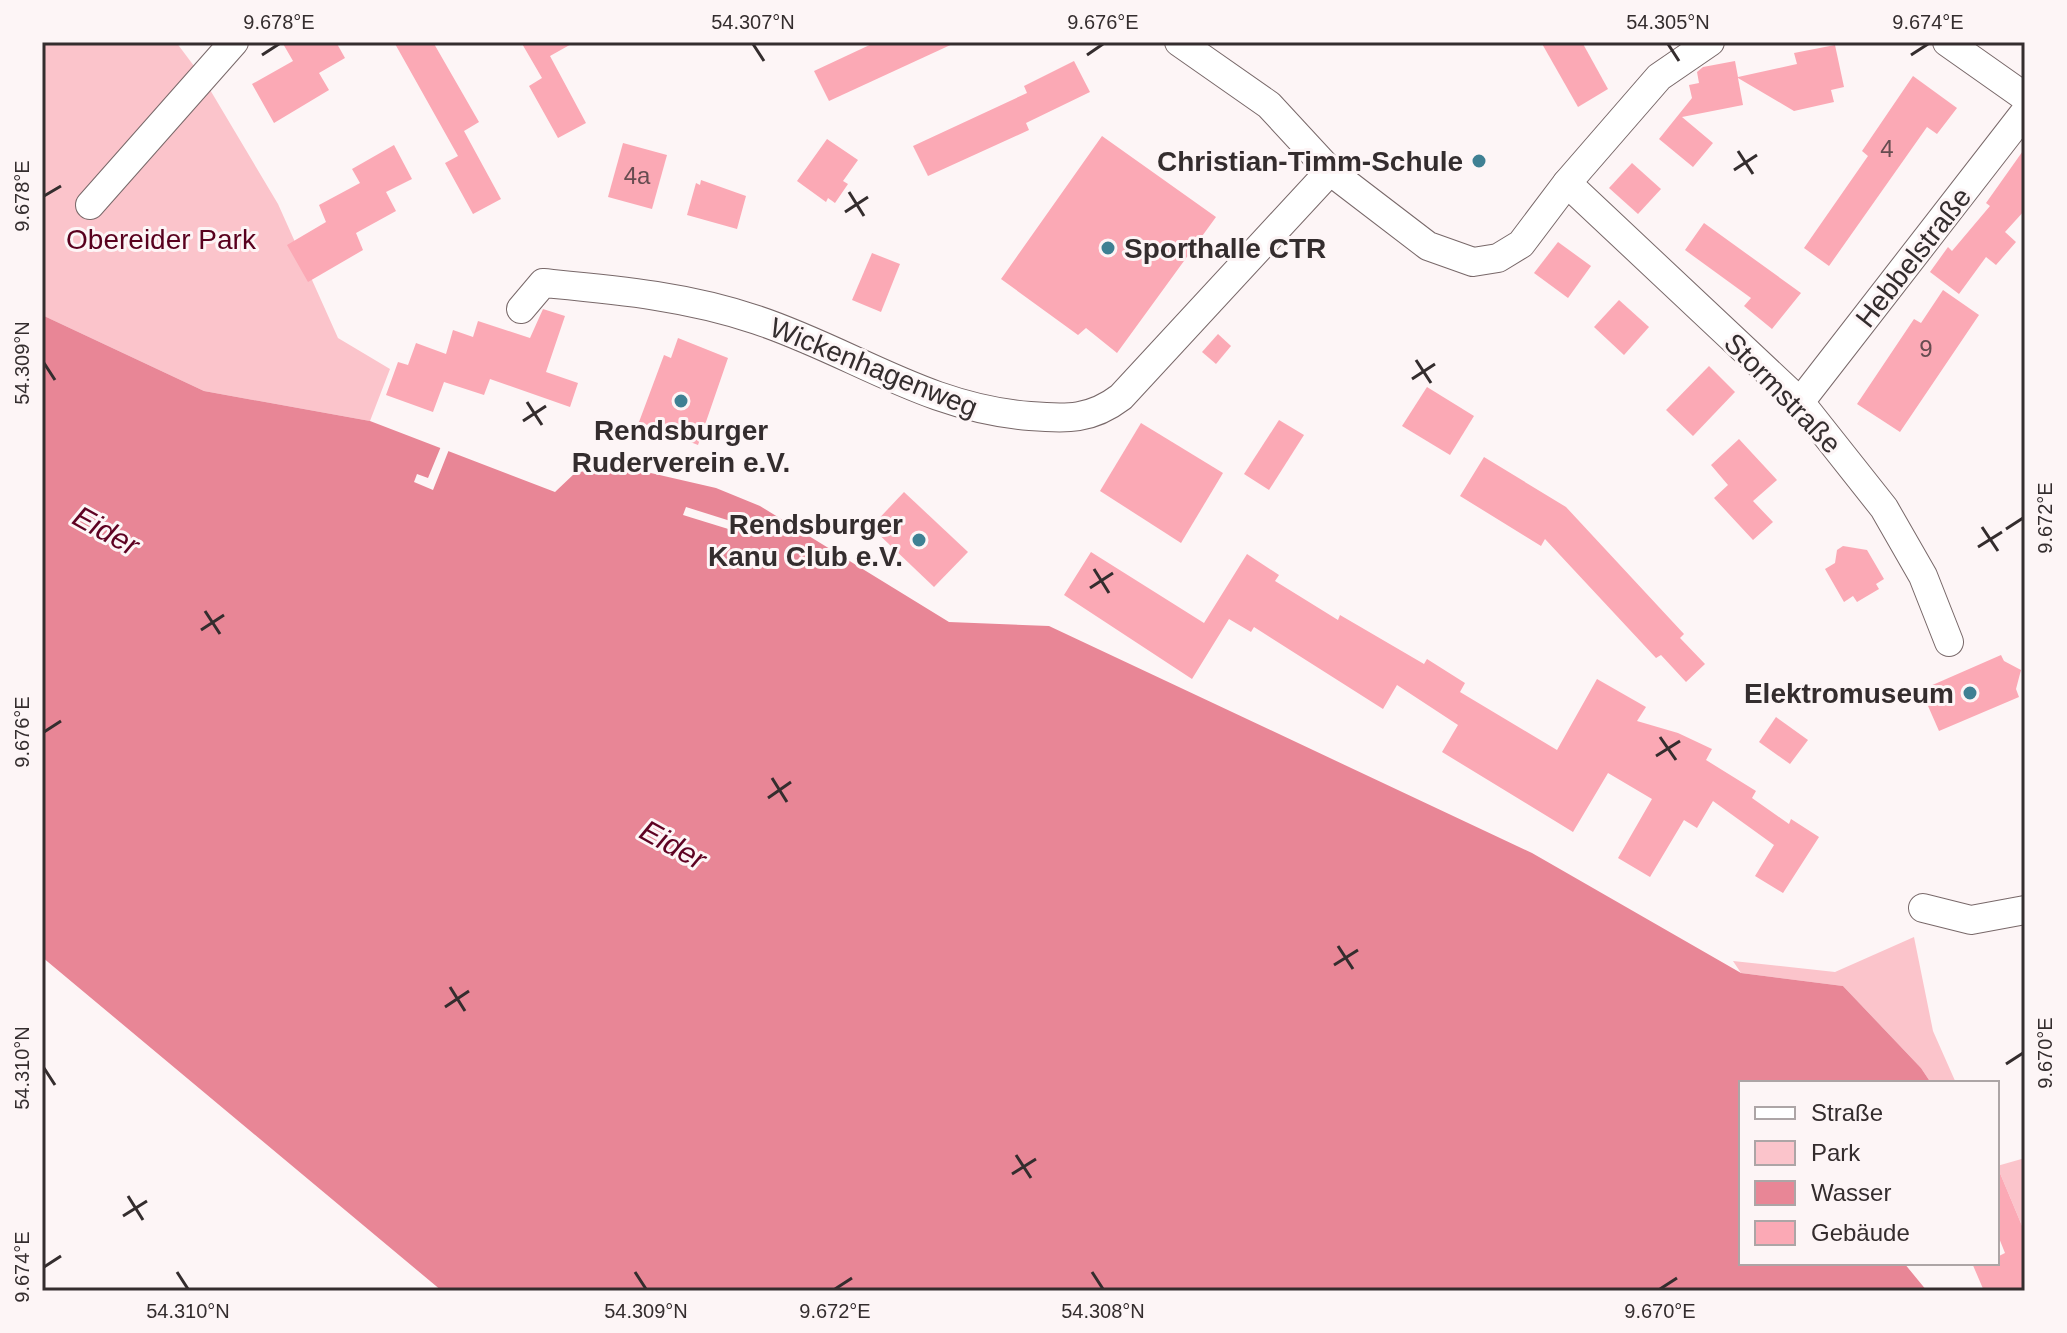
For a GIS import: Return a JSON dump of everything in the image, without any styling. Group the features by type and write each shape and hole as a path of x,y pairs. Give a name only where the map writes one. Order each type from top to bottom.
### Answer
{"street":[{"path":"90,205 234,42"},
{"path":"1179,42 1269,105 1330,171 1428,246 1473,262 1498,258 1521,244 1567,183 1659,77 1710,42"},
{"path":"1947,42 2025,97"},
{"name":"Hebbelstraße","path":"1800,402 2025,112"},
{"name":"Wickenhagenweg","path":"521,309 543,283 669,296 758,320 935,398 989,413 1070,419 1088,417 1121,397 1330,171"},
{"name":"Stormstraße","path":"1567,183 1800,402 1884,508 1923,576 1949,642"},
{"path":"1923,908 1971,920 2025,910"}],"green space":[{"name":"Obereider Park","path":"42,42 176,42 203,78 278,204 338,338 390,369 370,421 204,391 42,315"},
{"path":"1914,937 1933,1031 1955,1081 1930,1081 1843,986 1741,973 1733,961 1835,972"},
{"path":"2025,1158 2025,1233 1999,1171 1999,1165"}],"water":[{"name":"Eider","path":"42,315 204,391 370,421 555,492 575,473 616,465 716,488 760,506 949,622 1049,626 1532,853 1741,973 1843,986 1930,1081 1739,1081 1739,1265 1906,1265 1927,1291 442,1291 42,957"}],"pier":[{"path":"442,444 450,447 433,490 414,482 417,474 428,478"},
{"path":"686,507 740,524 738,532 683,515"}],"building":[{"path":"282,42 336,42 345,58 319,73 329,90 274,123 252,84 293,61"},
{"path":"394,42 433,42 479,122 464,131 501,199 473,214 445,163 458,156"},
{"path":"521,42 575,42 550,56 586,123 558,138 529,86 542,78"},
{"path":"876,42 957,42 829,101 814,71"},
{"path":"1541,42 1582,42 1608,89 1578,107"},
{"path":"1835,45 1844,87 1831,90 1834,102 1794,111 1738,78 1743,105 1682,117 1713,143 1693,167 1659,139 1692,98 1689,85 1699,83 1697,72 1703,67 1735,61 1738,77 1797,64 1794,53"},
{"path":"1074,61 1090,92 1026,123 1029,130 928,176 913,146 1027,93 1024,86"},
{"path":"1913,76 1957,108 1937,134 1927,127 1829,266 1804,248 1868,156 1862,151"},
{"name":"Sporthalle CTR","path":"1102,136 1216,217 1117,353 1086,328 1078,335 1001,279"},
{"path":"827,139 858,160 843,181 848,184 835,203 828,198 826,202 797,181"},
{"path":"623,143 667,155 652,209 608,197"},
{"path":"394,145 412,179 386,192 396,211 356,233 363,250 308,282 287,245 326,222 319,205 360,183 352,169"},
{"path":"2025,148 2025,210 2005,232 2016,242 1996,265 1986,257 1959,294 1930,272 1948,247 1952,251 1990,206 1986,203"},
{"path":"1632,163 1661,189 1638,214 1609,188"},
{"path":"701,180 746,196 737,229 687,215 696,183 700,185"},
{"path":"1704,223 1801,293 1772,329 1744,306 1751,298 1685,250"},
{"path":"1558,242 1591,266 1568,298 1534,273"},
{"path":"872,253 900,264 881,312 852,300"},
{"path":"1943,290 1979,315 1900,432 1857,404 1914,319 1921,323"},
{"path":"1619,300 1649,327 1624,355 1594,327"},
{"path":"543,309 565,316 546,372 578,383 570,407 490,379 484,395 444,382 433,412 386,395 398,362 408,365 416,343 446,354 453,330 473,337 478,321 530,338"},
{"path":"1218,334 1231,346 1216,364 1202,352"},
{"name":"Rendsburger Ruderverein e.V.","path":"678,338 728,358 698,445 639,422 664,355 671,358"},
{"path":"1709,366 1735,392 1693,436 1666,410"},
{"path":"1427,387 1474,416 1450,455 1402,426"},
{"path":"1279,420 1304,435 1269,490 1244,474"},
{"path":"1141,423 1223,473 1181,543 1100,491"},
{"path":"1739,439 1777,480 1753,501 1773,522 1753,540 1714,498 1728,485 1711,465"},
{"path":"1484,457 1566,507 1684,634 1680,638 1705,664 1686,682 1661,655 1656,658 1545,539 1541,546 1460,496"},
{"name":"Rendsburger Kanu Club e.V.","path":"904,492 968,552 934,587 871,527"},
{"path":"1843,546 1867,550 1884,579 1876,584 1879,589 1857,602 1853,596 1844,602 1825,569 1835,563 1837,550"},
{"path":"1091,552 1204,623 1247,554 1279,575 1275,581 1338,620 1340,615 1424,664 1427,659 1465,683 1460,692 1557,750 1597,679 1646,707 1637,721 1678,733 1712,749 1706,760 1756,791 1752,798 1789,824 1791,819 1819,837 1783,893 1755,876 1774,845 1713,801 1697,828 1684,820 1650,877 1618,858 1652,799 1608,773 1573,832 1442,752 1458,725 1397,685 1383,709 1254,627 1251,632 1229,619 1192,679 1064,595"},
{"name":"Elektromuseum","path":"2001,655 2004,661 2021,670 2016,689 2019,697 1939,731 1921,690"},
{"path":"1776,717 1808,740 1790,764 1759,742"},
{"path":"1999,1171 2025,1233 2025,1291 1984,1291 1973,1265 1999,1265 1999,1256 2005,1253 1999,1238"}],"place":[{"name":"Christian-Timm-Schule","path":"1479,161"},
{"name":"Sporthalle CTR","path":"1108,248"},
{"name":"Rendsburger Ruderverein e.V.","path":"681,401"},
{"name":"Rendsburger Kanu Club e.V.","path":"919,540"},
{"name":"Elektromuseum","path":"1970,693"}]}
